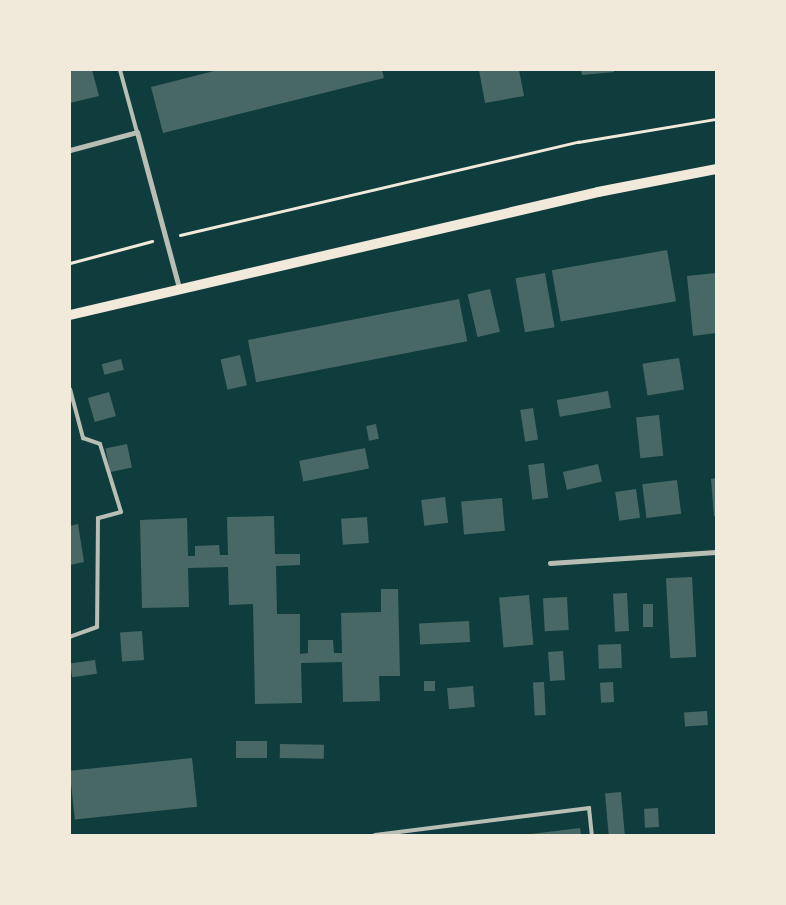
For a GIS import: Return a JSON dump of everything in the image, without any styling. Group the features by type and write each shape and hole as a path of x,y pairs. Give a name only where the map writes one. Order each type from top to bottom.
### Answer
{"main road":[{"path":"70,315 179,288 598,192 716,168"}],"street":[{"path":"70,150 137,132 179,288"},
{"path":"550,563 716,552"}],"lane":[{"path":"120,70 137,132"},
{"path":"70,389 82,438 100,444 121,512 98,518 97,627 70,637"},
{"path":"375,835 589,808 592,835"}],"path":[{"path":"70,263 165,238 578,142 716,119"}],"building":[{"path":"70,70 92,70 99,96 70,103"},
{"path":"218,70 382,70 384,78 163,133 151,87"},
{"path":"479,70 519,70 524,96 485,103"},
{"path":"581,70 614,70 614,72 582,75"},
{"path":"667,250 676,301 561,322 552,270"},
{"path":"545,273 555,327 525,332 515,278"},
{"path":"716,273 716,333 693,336 687,276"},
{"path":"490,289 500,332 477,337 468,294"},
{"path":"459,299 467,341 256,382 248,340"},
{"path":"240,355 247,385 227,390 221,359"},
{"path":"679,358 684,390 647,395 642,364"},
{"path":"121,359 124,370 105,375 102,364"},
{"path":"608,391 611,408 560,417 557,400"},
{"path":"109,392 116,416 95,422 88,398"},
{"path":"533,408 538,440 525,442 520,410"},
{"path":"659,415 663,456 640,458 636,417"},
{"path":"376,424 379,439 369,441 366,426"},
{"path":"127,444 132,467 110,472 105,449"},
{"path":"365,448 369,469 303,481 299,461"},
{"path":"544,463 548,498 532,500 528,465"},
{"path":"598,464 602,482 567,490 563,472"},
{"path":"716,478 716,516 714,516 711,479"},
{"path":"677,480 681,514 646,518 642,484"},
{"path":"636,489 640,518 619,521 615,492"},
{"path":"445,497 448,523 424,526 421,500"},
{"path":"502,498 505,531 464,534 461,502"},
{"path":"274,516 275,554 300,554 300,565 276,566 277,614 300,614 300,654 308,653 308,640 333,640 334,653 342,653 341,613 381,612 381,589 398,589 400,676 379,676 380,701 343,702 342,662 301,663 302,703 255,704 253,604 229,605 228,567 188,568 189,607 142,608 140,520 187,518 188,556 195,556 195,546 219,545 220,555 228,555 227,517"},
{"path":"367,517 369,543 343,545 341,519"},
{"path":"78,524 84,562 70,565 70,526"},
{"path":"692,577 696,657 670,658 666,578"},
{"path":"627,593 629,631 615,632 613,594"},
{"path":"529,595 533,645 503,647 499,598"},
{"path":"567,597 569,630 545,631 543,598"},
{"path":"643,604 653,604 653,627 643,627"},
{"path":"469,621 470,642 420,645 419,624"},
{"path":"142,631 144,660 122,661 120,633"},
{"path":"621,644 622,668 599,669 598,645"},
{"path":"563,651 565,680 550,681 548,652"},
{"path":"95,660 97,674 72,677 70,663"},
{"path":"424,681 435,681 435,691 424,691"},
{"path":"544,682 546,715 535,716 533,683"},
{"path":"613,682 614,702 601,703 600,683"},
{"path":"473,686 475,707 449,709 447,688"},
{"path":"707,711 708,725 685,727 684,713"},
{"path":"236,741 267,741 267,758 236,758"},
{"path":"280,744 324,745 324,759 280,758"},
{"path":"192,758 197,807 75,820 70,771"},
{"path":"621,792 625,835 609,835 605,793"},
{"path":"658,808 659,827 645,828 644,809"},
{"path":"580,828 581,835 531,835 531,834"}]}
